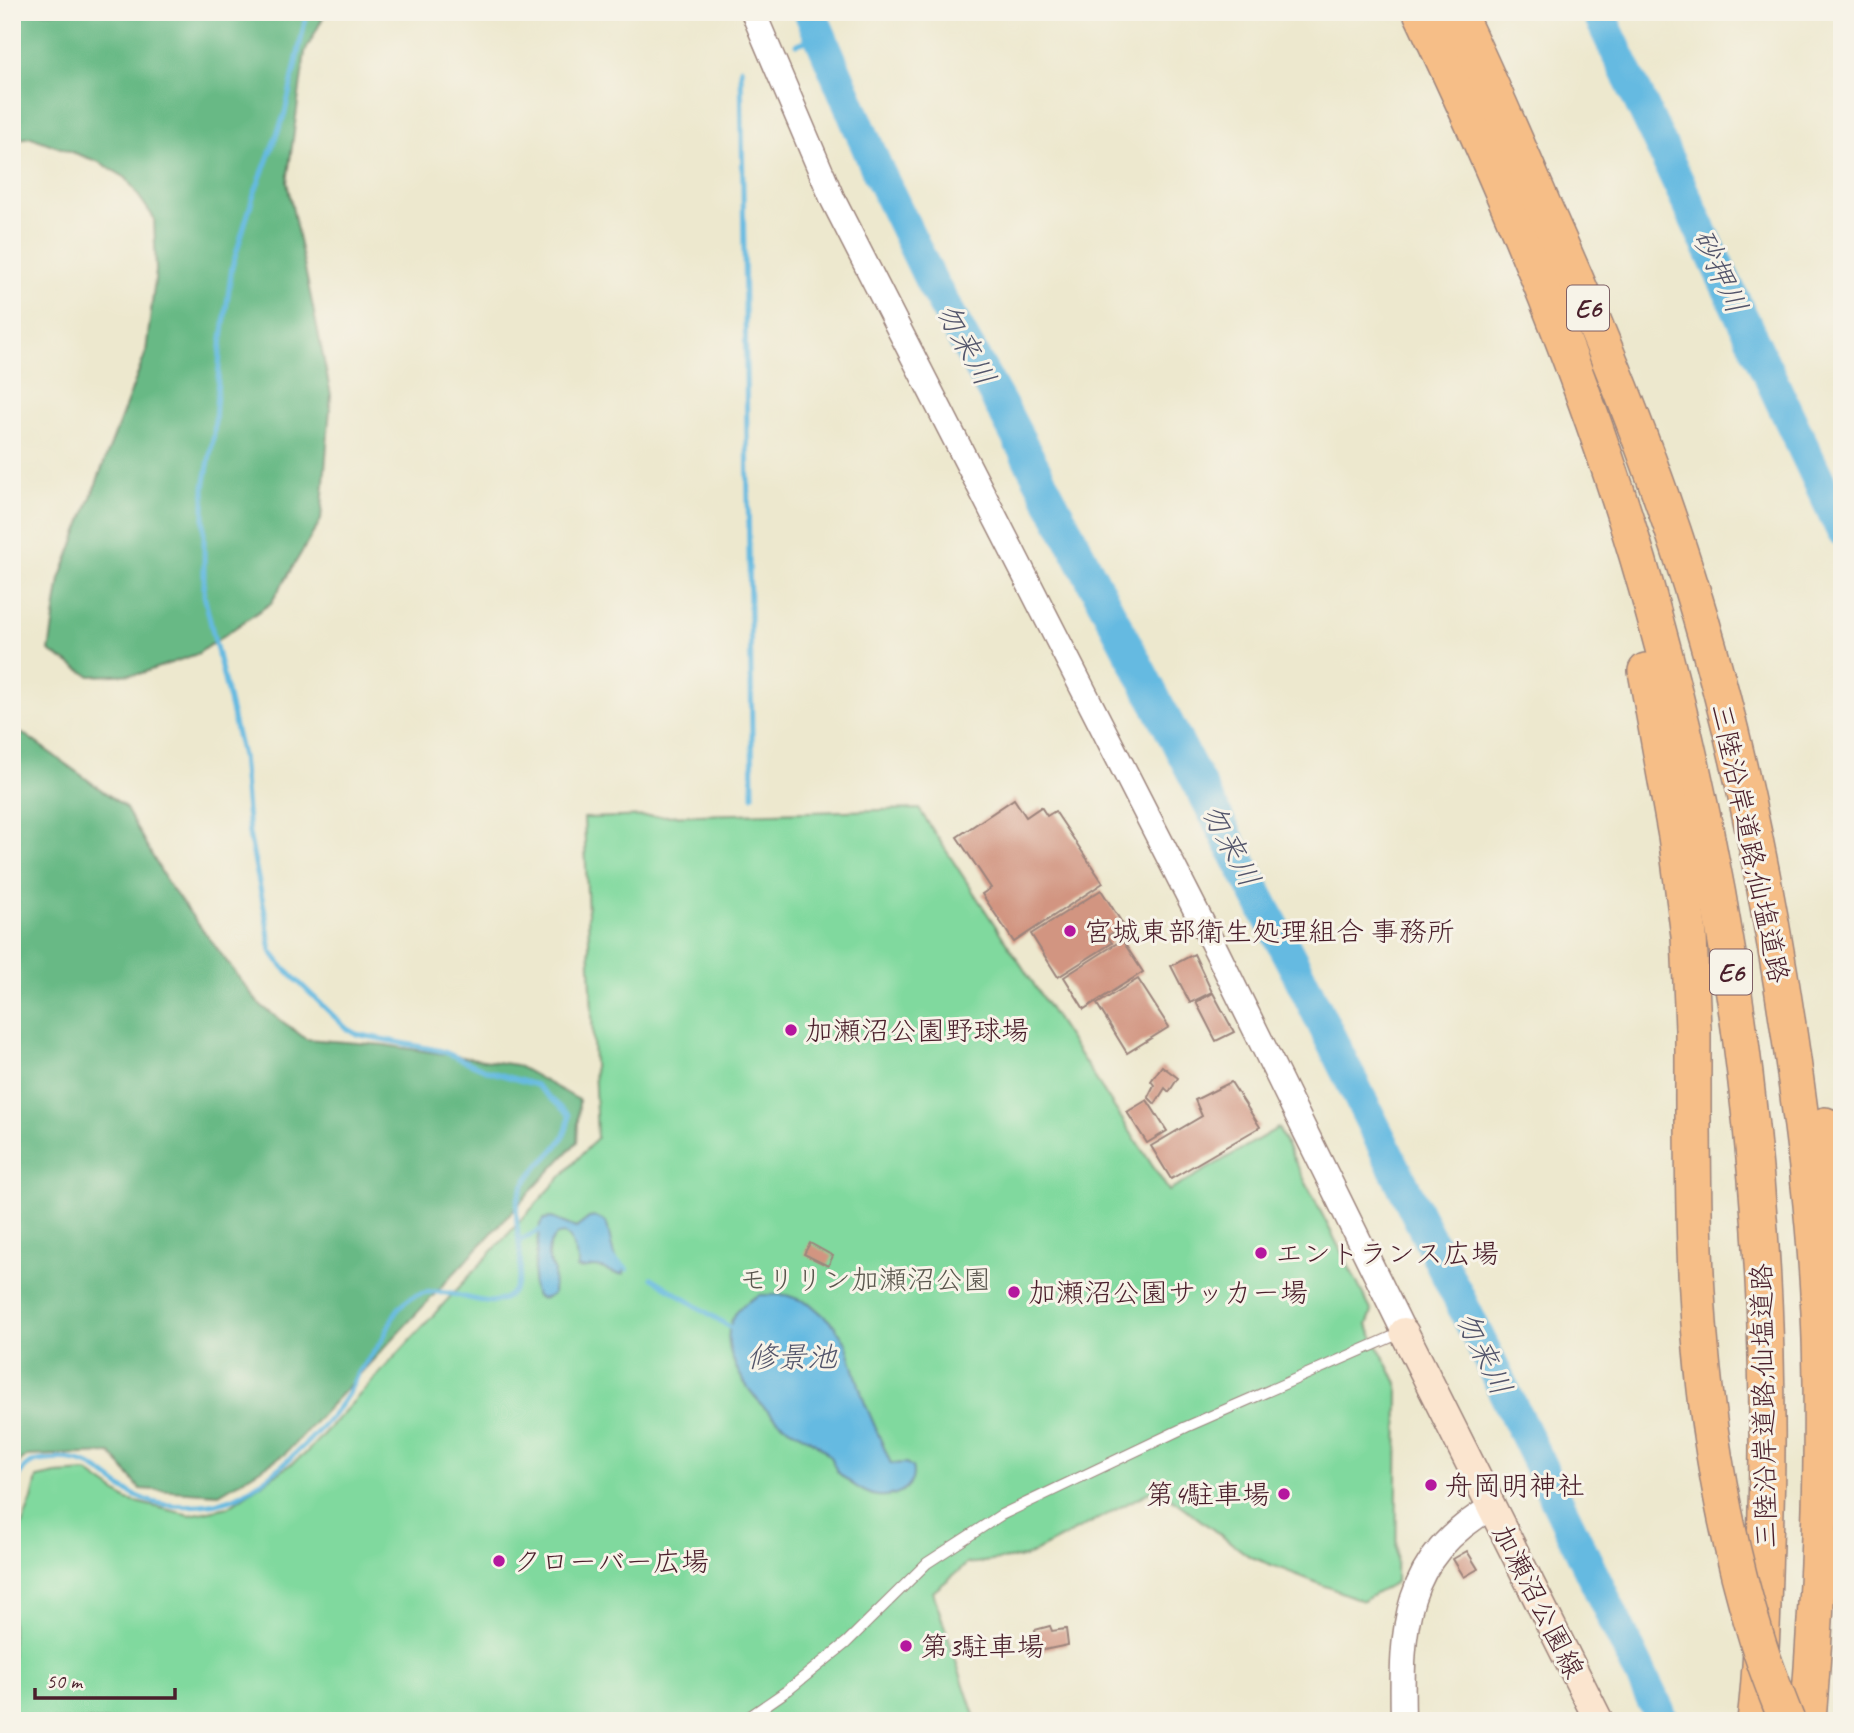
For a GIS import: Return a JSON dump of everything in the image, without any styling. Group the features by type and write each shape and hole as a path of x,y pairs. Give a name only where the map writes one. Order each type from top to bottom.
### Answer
{"highway":[{"name":"三陸沿岸道路;仙塩道路","path":"1421,12 1483,144 1527,251 1622,508 1654,613 1704,818 1726,934 1753,1144 1768,1367 1768,1471 1755,1721"},
{"name":"三陸沿岸道路;仙塩道路","path":"1457,12 1611,363 1654,479 1699,613 1749,812 1768,902 1799,1098 1819,1310 1822,1421 1816,1618 1808,1721"},
{"path":"1527,251 1611,517 1636,615 1659,738 1676,836 1689,936 1697,1300 1710,1428 1733,1552 1756,1636 1787,1721"},
{"path":"1699,613 1735,712 1787,918 1826,1133 1842,1240"}],"main road":[{"name":"加瀬沼公園線","path":"1404,1332 1599,1721"}],"street":[{"path":"753,12 833,200 1216,950 1404,1332"},
{"path":"1403,1721 1402,1680 1407,1617 1415,1589 1434,1554 1464,1524 1492,1507"}],"lane":[{"path":"744,1721 789,1690 846,1643 927,1563 1001,1515 1186,1427 1404,1332"}],"green space":[{"path":"12,12 326,12 305,52 287,182 331,395 321,520 271,603 197,654 139,674 90,676 49,651 60,579 146,352 156,271 154,218 126,178 99,162 31,137 12,140"},
{"path":"12,729 27,736 125,807 168,884 259,1004 306,1039 384,1045 516,1065 579,1100 577,1142 285,1454 219,1494 140,1489 111,1453 28,1456 12,1468"},
{"name":"モリリン加瀬沼公園","path":"919,809 1169,1191 1278,1128 1372,1312 1367,1325 1398,1385 1396,1582 1363,1601 1249,1556 1157,1488 1025,1557 967,1564 933,1592 976,1721 12,1721 12,1551 37,1478 87,1472 127,1500 190,1515 228,1507 304,1455 597,1138 584,818"}],"water":[{"path":"596,1217 606,1222 616,1260 624,1268 624,1274 616,1274 599,1267 577,1268 579,1263 570,1238 564,1234 557,1235 550,1243 548,1252 554,1270 553,1294 539,1298 533,1284 540,1224 544,1219 552,1218 576,1228 589,1218"},
{"name":"修景池","path":"759,1295 786,1295 809,1303 833,1324 846,1343 864,1401 891,1464 906,1463 912,1467 911,1481 902,1491 880,1496 854,1485 838,1472 822,1448 780,1422 753,1395 735,1366 729,1335 732,1320 741,1307"}],"building":[{"path":"1014,799 1026,817 1041,807 1047,816 1055,811 1103,883 1014,942 982,894 991,888 957,837"},
{"path":"1101,890 1124,926 1107,936 1112,943 1058,977 1031,934"},
{"path":"1122,940 1143,972 1084,1009 1064,977"},
{"path":"1194,954 1212,992 1190,1003 1171,966"},
{"path":"1138,979 1169,1027 1127,1053 1097,1004"},
{"path":"1213,993 1234,1032 1216,1041 1196,1002"},
{"path":"1162,1066 1178,1078 1169,1092 1165,1088 1155,1104 1148,1097 1154,1085 1151,1081"},
{"path":"1231,1082 1260,1127 1171,1179 1151,1146 1202,1116 1195,1100"},
{"path":"1147,1100 1167,1131 1147,1143 1127,1112"},
{"path":"810,1243 833,1256 828,1266 804,1254"},
{"path":"1467,1551 1478,1569 1464,1577 1453,1559"},
{"path":"1050,1626 1052,1631 1066,1629 1068,1645 1039,1651 1035,1630"}],"waterway":[{"path":"12,1505 17,1482 25,1467 36,1461 46,1460 65,1459 91,1466 132,1494 164,1504 185,1506 216,1503 240,1495 256,1485 310,1440 338,1408 359,1371 382,1341 396,1312 405,1302 420,1294 435,1292 491,1302 503,1299 513,1291 520,1269 517,1217 520,1193 533,1172 563,1138 567,1127 569,1115 536,1085 488,1071 442,1051 356,1034 347,1029 283,967 271,951 249,834 242,756 204,595 204,487 214,434 220,353 232,267 253,197 285,113 307,12"},
{"name":"勿来川","path":"810,12 877,169 933,285 1005,413 1299,975 1482,1345 1663,1721"},
{"name":"砂押川","path":"1598,12 1842,530"},
{"path":"797,44 819,37"},
{"path":"741,68 753,796"},
{"path":"519,1241 544,1228"},
{"path":"613,1259 627,1269"},
{"path":"652,1278 736,1331"}],"place":[{"name":"宮城東部衛生処理組合 事務所","path":"1070,931"},
{"name":"加瀬沼公園野球場","path":"791,1030"},
{"name":"エントランス広場","path":"1261,1253"},
{"name":"加瀬沼公園サッカー場","path":"1014,1292"},
{"name":"舟岡明神社","path":"1431,1485"},
{"name":"第4駐車場","path":"1284,1494"},
{"name":"クローバー広場","path":"499,1561"},
{"name":"第3駐車場","path":"906,1646"}]}
